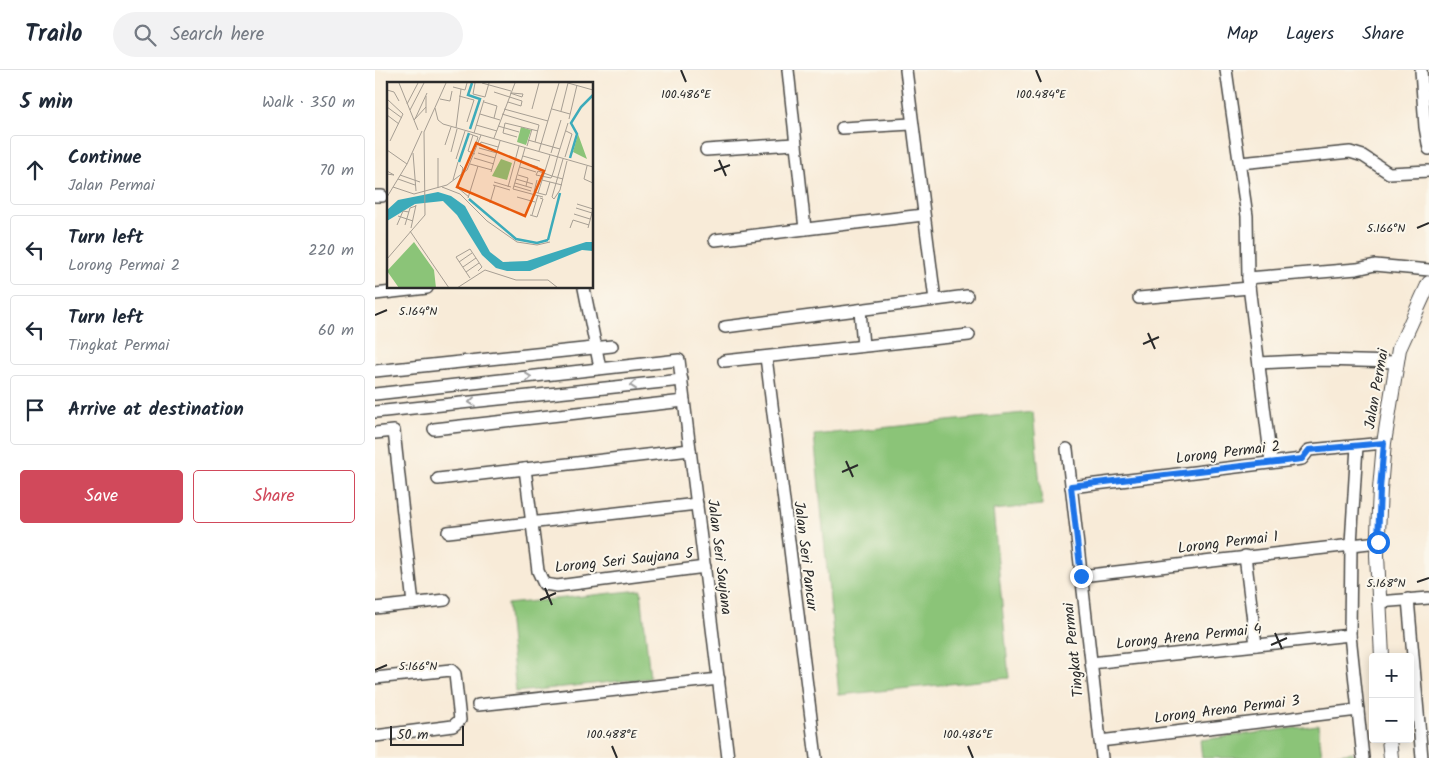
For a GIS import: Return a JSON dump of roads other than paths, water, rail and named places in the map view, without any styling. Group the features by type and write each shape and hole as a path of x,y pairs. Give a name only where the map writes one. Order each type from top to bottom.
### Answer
{"street":[{"path":"787,70 805,229"},
{"path":"906,70 911,124 935,300"},
{"path":"1226,70 1247,216 1248,283 1271,462"},
{"path":"1421,70 1429,149"},
{"path":"842,128 911,124"},
{"path":"706,150 794,144"},
{"path":"1240,163 1351,152 1363,156 1389,173 1429,172"},
{"path":"715,240 923,215"},
{"path":"1139,298 1375,265 1429,270"},
{"name":"Jalan Permai","path":"1383,653 1378,602 1378,542 1384,443 1399,349 1429,283"},
{"path":"375,294 418,289"},
{"path":"375,394 600,368 584,289"},
{"path":"725,326 967,296"},
{"path":"860,310 863,346"},
{"path":"724,361 969,335"},
{"path":"375,371 595,346 612,346"},
{"name":"Jalan Seri Pancur","path":"766,357 816,758"},
{"name":"Jalan Seri Saujana","path":"600,368 679,360 728,758"},
{"path":"1259,363 1320,360 1397,362"},
{"path":"375,412 682,380"},
{"path":"434,429 685,401"},
{"path":"375,434 394,431 413,604"},
{"name":"Lorong Permai 2","path":"1071,486 1302,459 1309,450 1384,443"},
{"path":"1357,446 1351,544 1350,634 1363,758"},
{"name":"Tingkat Permai","path":"1067,449 1102,758"},
{"path":"438,479 690,450"},
{"name":"Lorong Seri Saujana 5","path":"525,469 538,571 544,584 557,586 705,567"},
{"path":"449,532 697,504"},
{"name":"Lorong Permai 1","path":"1081,576 1378,542"},
{"path":"1245,556 1256,645"},
{"path":"1378,602 1429,598"},
{"path":"1408,599 1423,758"},
{"path":"375,608 445,600"},
{"name":"Lorong Arena Permai 4","path":"1091,663 1350,634"},
{"path":"375,678 448,669 455,674 460,720 453,726 375,736"},
{"path":"478,705 719,679"},
{"name":"Lorong Arena Permai 3","path":"1100,741 1358,710"},
{"path":"1389,743 1391,758"}]}
